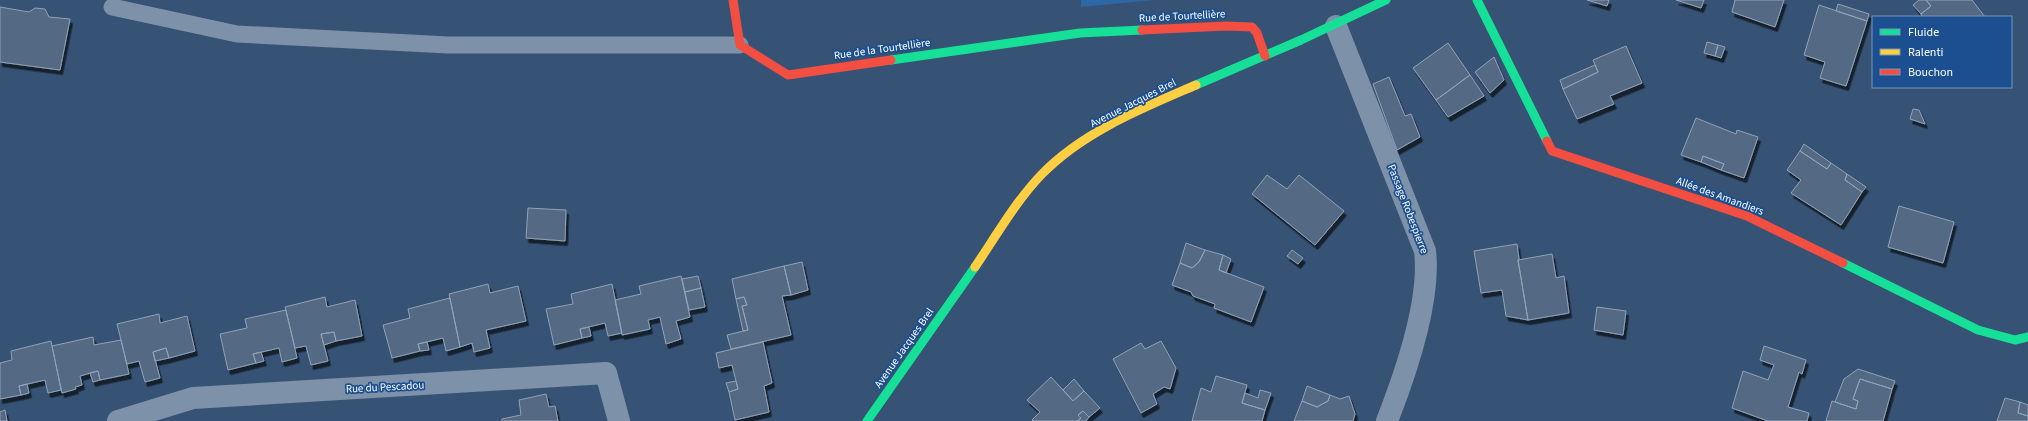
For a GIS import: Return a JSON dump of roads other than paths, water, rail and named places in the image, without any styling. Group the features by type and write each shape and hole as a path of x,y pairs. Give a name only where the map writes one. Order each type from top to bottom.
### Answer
{"street":[{"path":"733,0 740,45"},
{"name":"Avenue Jacques Brel","path":"867,421 1019,202 1046,170 1076,146 1111,124 1162,100 1336,26 1386,0"},
{"name":"Allée des Amandiers","path":"1476,0 1552,151 1747,216 1978,330 2015,340 2028,337"},
{"name":"Rue de Tourtellière","path":"1080,33 1226,26 1252,27 1257,33 1265,56"},
{"name":"Passage Robespierre","path":"1336,26 1425,251 1427,268 1415,337 1387,421"},
{"name":"Rue de la Tourtellière","path":"740,45 788,75 1080,33"},
{"name":"Rue du Pescadou","path":"118,421 194,398 606,374 619,421"}],"lane":[{"path":"112,7 237,34 448,45 740,45"}]}
